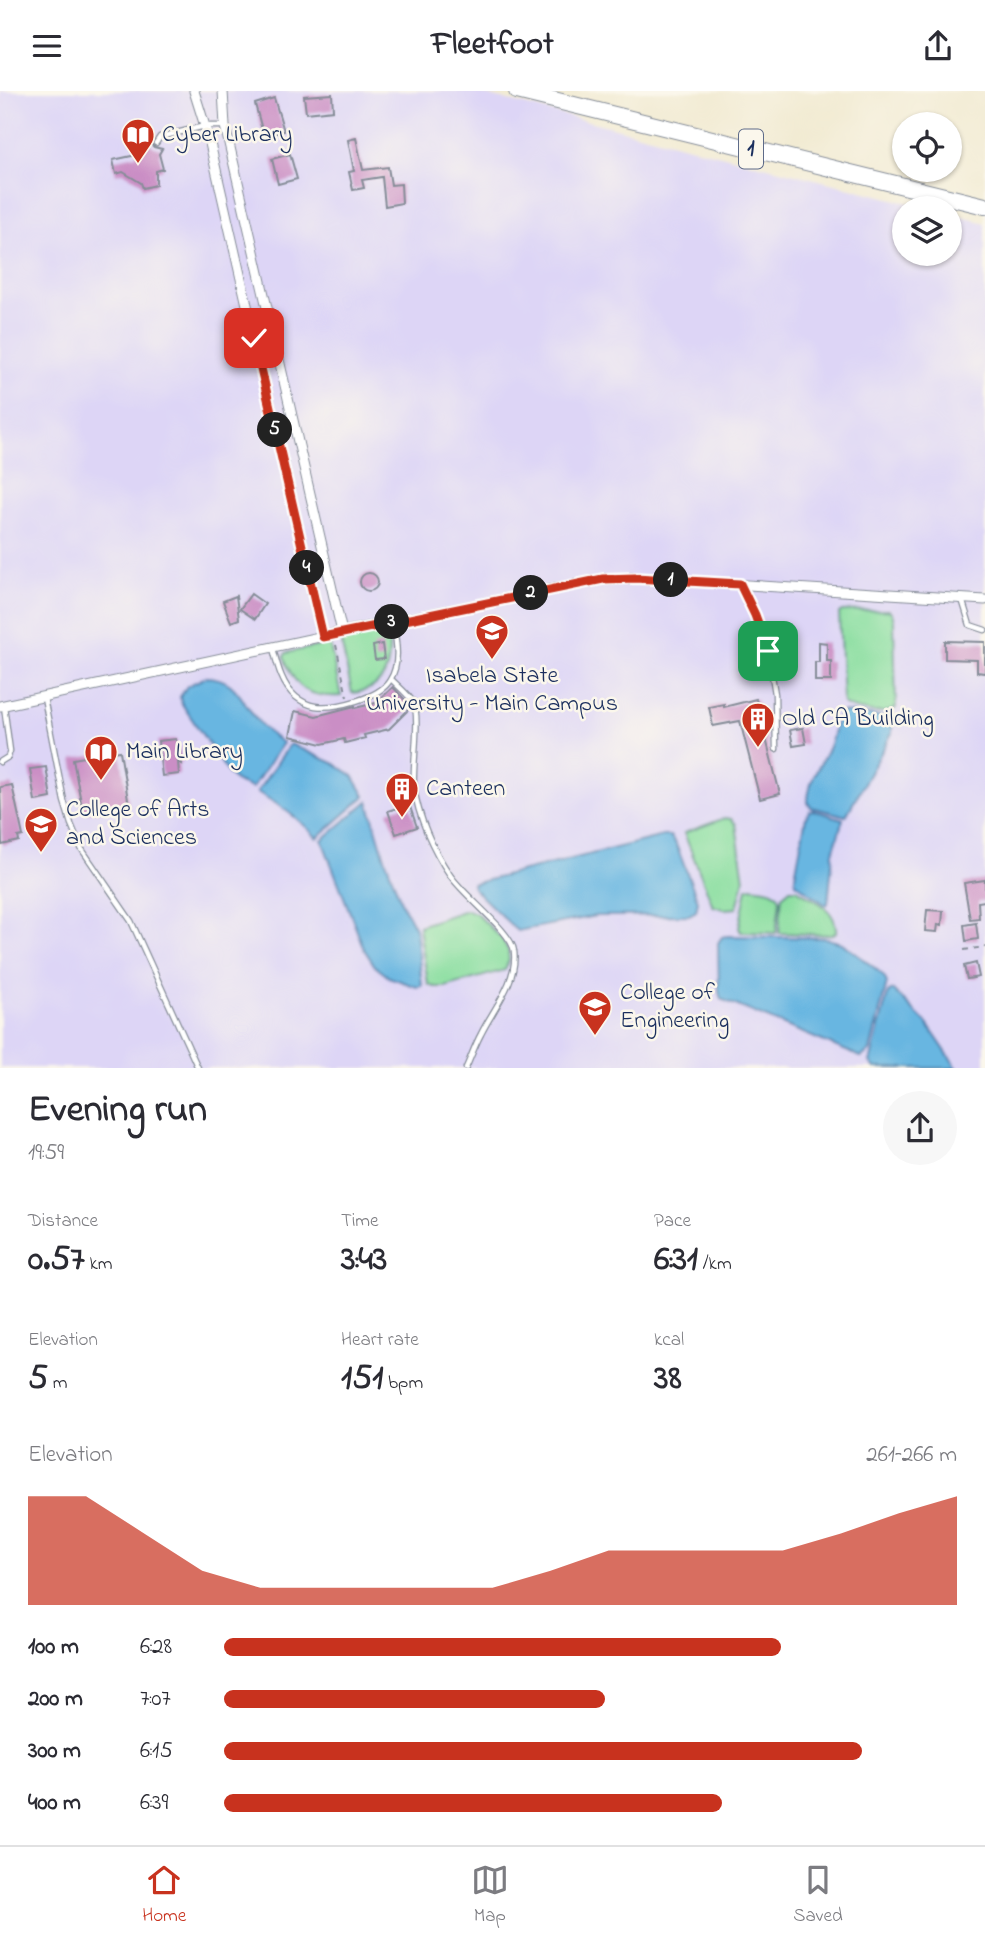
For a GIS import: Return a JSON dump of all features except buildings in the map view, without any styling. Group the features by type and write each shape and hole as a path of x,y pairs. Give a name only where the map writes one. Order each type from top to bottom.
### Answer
{"highway":[{"name":"1","path":"517,91 985,206"}],"street":[{"path":"194,91 205,126 323,637"},
{"path":"223,91 225,126 338,633"},
{"path":"2,706 393,621 603,579 635,578 985,600"}],"lane":[{"path":"156,143 160,137 205,126 225,126"},
{"path":"740,584 768,651 775,694 776,749"},
{"path":"962,598 971,625 985,630"},
{"path":"273,648 282,677 295,696 316,706 363,699 378,692 391,679 396,658 393,621"},
{"path":"391,679 414,704 414,788 421,815 442,862 452,878 503,931 514,947 510,981 466,1068"},
{"path":"44,697 64,801 81,848 131,921 198,1068"},
{"path":"0,762 8,757 10,751 2,706"}],"path":[{"path":"338,633 348,702"},
{"path":"964,950 985,947"}],"shaded area":[{"name":"Isabela State University - Main Campus","path":"0,91 470,91 892,199 892,266 962,266 962,217 985,223 985,1068 0,1068"}],"green space":[{"path":"889,610 894,621 896,708 877,712 848,707 843,704 839,613"},
{"path":"382,630 388,631 389,635 389,656 385,674 374,686 352,693 341,641"},
{"path":"329,644 341,696 320,695 304,689 293,677 284,657 286,653"},
{"path":"725,818 736,824 744,880 737,908 724,909 713,906 684,833"},
{"path":"747,888 778,895 780,899 776,933 741,932 739,928"},
{"path":"790,889 797,889 829,911 836,925 836,933 779,933 782,896"},
{"path":"466,910 476,913 502,939 508,950 509,960 505,970 445,987 434,987 428,984 419,926"}],"water":[{"path":"206,677 224,681 237,691 263,727 283,743 252,788 236,782 228,773 182,704 180,697 187,686"},
{"path":"843,712 892,720 892,733 846,816 811,807 808,803 813,779 830,744 837,719"},
{"path":"290,744 335,764 353,776 365,796 317,838 289,812 257,792"},
{"path":"368,801 402,904 416,930 422,986 417,987 389,977 375,966 364,949 322,840"},
{"path":"809,811 843,819 833,853 826,905 796,883 795,876 806,817"},
{"path":"670,836 675,842 698,901 696,911 689,915 596,916 517,931 473,888 472,884"},
{"path":"722,937 824,938 842,943 876,969 887,983 870,1051 861,1057 721,999 718,943"},
{"path":"893,990 927,1024 957,1068 875,1068 870,1062 888,993"}],"place":[{"name":"Cyber Library","path":"138,165"},
{"name":"Isabela State University - Main Campus","path":"492,661"},
{"name":"Old CA Building","path":"758,749"},
{"name":"Main Library","path":"101,782"},
{"name":"Canteen","path":"402,819"},
{"name":"College of Arts and Sciences","path":"41,854"},
{"name":"College of Engineering","path":"595,1037"}],"route":[{"path":"254,338 323,637 579,583 635,578 740,584 768,651"}]}
